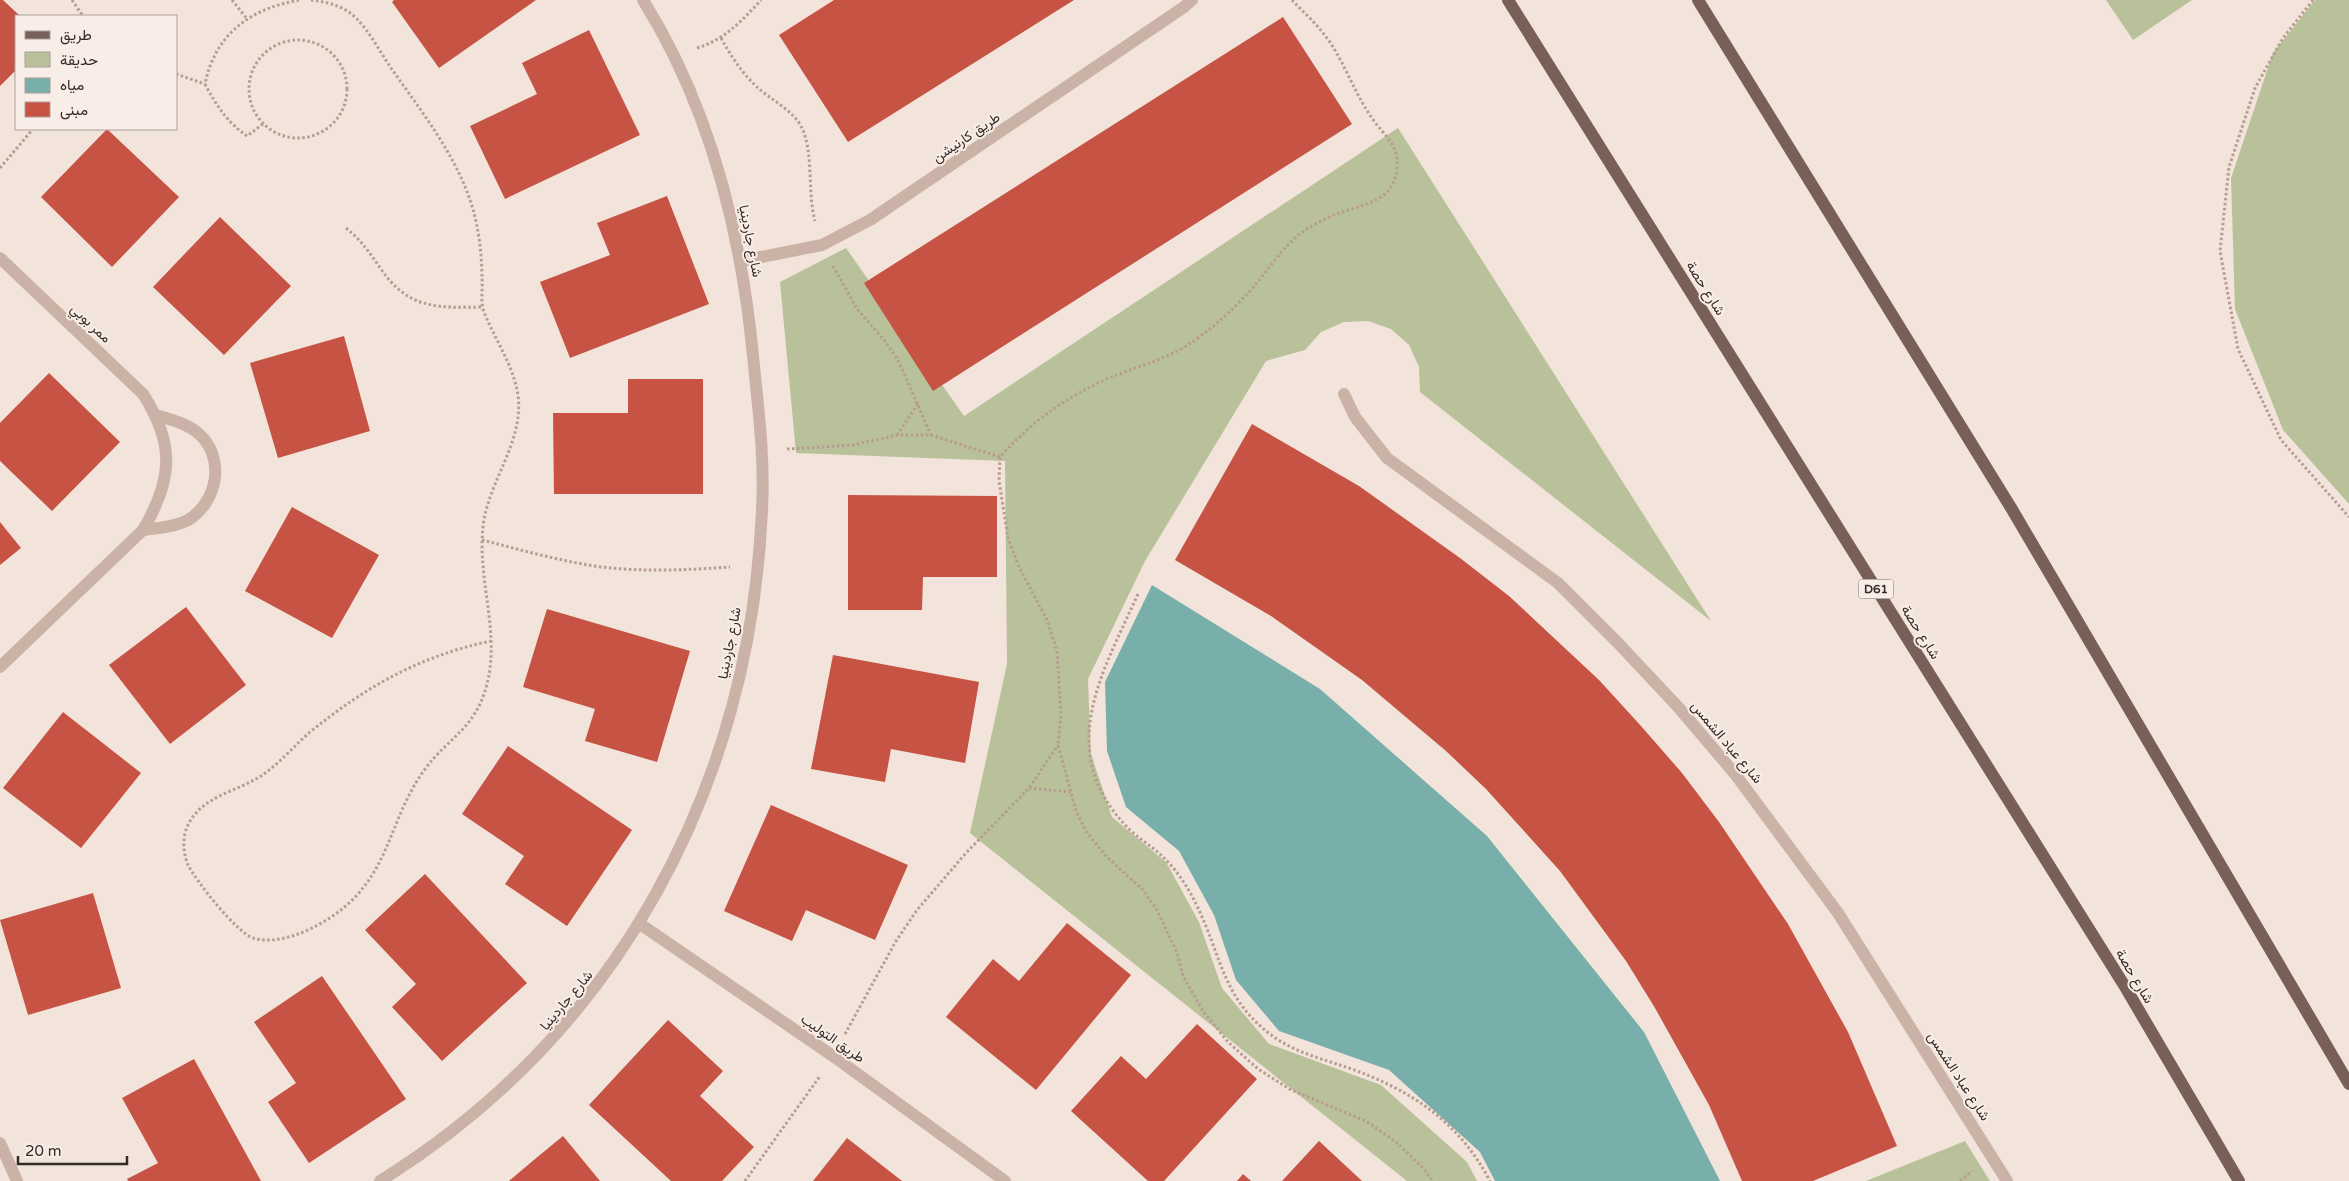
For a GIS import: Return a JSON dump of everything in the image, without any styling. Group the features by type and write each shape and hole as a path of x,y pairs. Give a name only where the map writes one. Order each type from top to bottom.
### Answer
{"main road":[{"name":"شارع حصة","path":"1508,0 2124,985 2240,1181"},
{"path":"1698,0 2013,511 2349,1084"}],"street":[{"name":"شارع جاردينيا","path":"380,1181 413,1161 464,1122 512,1080 566,1025 602,980 640,924 676,860 704,793 726,723 745,649 758,564 763,507 762,450 748,306 741,261 730,207 695,103 672,53 643,0"},
{"name":"طريق كارنيشن","path":"741,261 822,245 870,220 1184,8 1192,0"},
{"name":"ممر بوبي","path":"0,258 143,394 156,415 165,444 166,474 158,503 143,530 0,667"},
{"name":"شارع عباد الشمس","path":"1344,394 1355,417 1387,458 1558,583 1626,651 1735,774 1838,913 2007,1181"},
{"path":"143,530 172,526 188,520 201,509 211,496 215,480 215,463 209,447 200,434 186,424 156,415"},
{"name":"طريق التوليب","path":"640,924 833,1056 1005,1181"},
{"path":"0,1143 17,1181"}],"path":[{"path":"72,0 81,15"},
{"path":"232,0 247,19"},
{"path":"205,84 214,53 234,28 247,19 286,2 300,0"},
{"path":"311,0 336,5 359,20 448,150 472,205 479,234 482,307 504,350 513,375 518,399 518,420 512,444 491,490 482,540 491,640 489,677 476,712 466,728 427,766 399,812 381,863 367,885 343,909 329,919 285,938 265,941 247,937 233,924 187,863 183,843 187,826 196,814 210,801 262,775 328,718 377,683 432,656 491,640"},
{"path":"672,53 705,46 720,38 737,26 761,0"},
{"path":"1292,0 1324,33 1359,99 1392,142 1398,166 1395,178 1389,189 1371,204 1348,210 1306,230 1283,251 1239,304 1193,342 1166,356 1110,378 1072,396 1023,431 1000,457 999,480 1008,538 1020,567 1047,620 1056,651 1061,716 1058,745 1071,792 1087,834 1107,857 1143,890 1157,910 1177,953 1183,976 1203,1011 1228,1042 1258,1069 1291,1090 1366,1121 1396,1142 1422,1167 1433,1181"},
{"path":"2313,0 2283,38 2255,88 2229,167 2220,251 2238,349 2281,440 2349,517"},
{"path":"292,40 311,41 328,49 342,64 348,82 347,102 340,117 327,129 312,137 294,138 277,133 263,124 252,109 249,91 251,73 260,57 274,45 292,40"},
{"path":"178,75 205,84 224,116 234,127 247,136 263,124"},
{"path":"0,168 32,130"},
{"path":"346,228 366,244 381,270 398,292 420,304 446,308 482,307"},
{"path":"897,435 918,404"},
{"path":"762,450 853,445 897,435 931,435 1000,457"},
{"path":"482,540 601,567 686,570 758,564"},
{"path":"1138,594 1096,687 1090,710 1088,734 1091,759 1098,782 1106,799 1130,830 1163,856 1182,880 1196,905 1230,990 1258,1024 1275,1038 1295,1049 1372,1076 1408,1094 1440,1116 1465,1143 1490,1181"},
{"path":"744,1181 833,1056 896,941 917,910 960,860 1029,788 1058,745"},
{"path":"1029,788 1071,792"}],"green space":[{"path":"2106,0 2192,0 2133,40"},
{"path":"2315,0 2349,0 2349,504 2283,430 2235,309 2231,178 2273,53"},
{"path":"1398,128 1711,621 1420,392 1419,367 1409,345 1391,329 1368,321 1344,322 1321,332 1305,350 1266,361 1145,561 1088,679 1091,754 1112,817 1166,862 1199,922 1222,988 1269,1044 1381,1085 1467,1162 1477,1181 1407,1181 970,833 1007,664 1005,461 796,453 780,282 846,248 964,416"},
{"path":"1965,1141 1990,1181 1866,1181"}],"water":[{"path":"1152,585 1320,689 1487,836 1644,1032 1720,1181 1495,1181 1480,1152 1389,1070 1279,1031 1236,980 1214,915 1179,851 1126,807 1107,751 1105,682"}],"building":[{"path":"0,0 3,0 19,15 15,15 15,71 0,86"},
{"path":"394,0 536,0 439,68 392,2"},
{"path":"834,0 1074,0 848,142 779,35"},
{"path":"1283,17 1352,124 933,391 864,283"},
{"path":"589,30 640,135 505,199 470,126 537,94 522,63"},
{"path":"108,130 179,197 112,267 41,197"},
{"path":"667,196 709,304 570,358 540,282 610,255 597,223"},
{"path":"220,217 291,286 224,355 153,287"},
{"path":"344,336 370,431 278,458 250,363"},
{"path":"49,373 120,442 52,511 0,461 0,423"},
{"path":"628,379 703,379 703,494 554,494 553,413 628,413"},
{"path":"1252,424 1359,486 1460,558 1509,596 1599,680 1641,726 1682,773 1719,822 1788,924 1848,1032 1897,1146 1813,1181 1742,1181 1709,1105 1655,1008 1626,961 1560,871 1486,789 1446,751 1362,680 1271,616 1175,560"},
{"path":"848,495 997,496 997,577 923,577 922,610 848,610"},
{"path":"292,507 379,555 332,638 245,591"},
{"path":"0,522 21,548 0,565"},
{"path":"186,607 246,685 170,744 109,665"},
{"path":"547,609 690,651 657,762 585,741 595,709 523,687"},
{"path":"833,655 979,682 965,763 891,749 885,782 811,769"},
{"path":"63,712 141,773 81,848 3,788"},
{"path":"508,746 632,830 567,926 505,884 524,856 462,814"},
{"path":"771,805 908,865 875,940 806,910 792,941 724,911"},
{"path":"425,874 527,983 442,1061 392,1007 416,984 365,930"},
{"path":"93,893 121,988 28,1015 0,920"},
{"path":"1067,923 1131,975 1036,1090 946,1017 993,959 1019,981"},
{"path":"322,976 406,1099 309,1163 268,1102 296,1083 254,1022"},
{"path":"668,1020 723,1071 700,1096 754,1147 722,1181 671,1181 589,1105"},
{"path":"1197,1024 1257,1079 1164,1181 1148,1181 1071,1111 1121,1056 1146,1079"},
{"path":"194,1059 261,1181 128,1181 127,1179 158,1163 122,1098"},
{"path":"563,1136 600,1181 509,1181 535,1159"},
{"path":"847,1138 902,1181 813,1181"},
{"path":"1319,1141 1362,1181 1282,1181"},
{"path":"1243,1174 1251,1181 1237,1181"}]}
